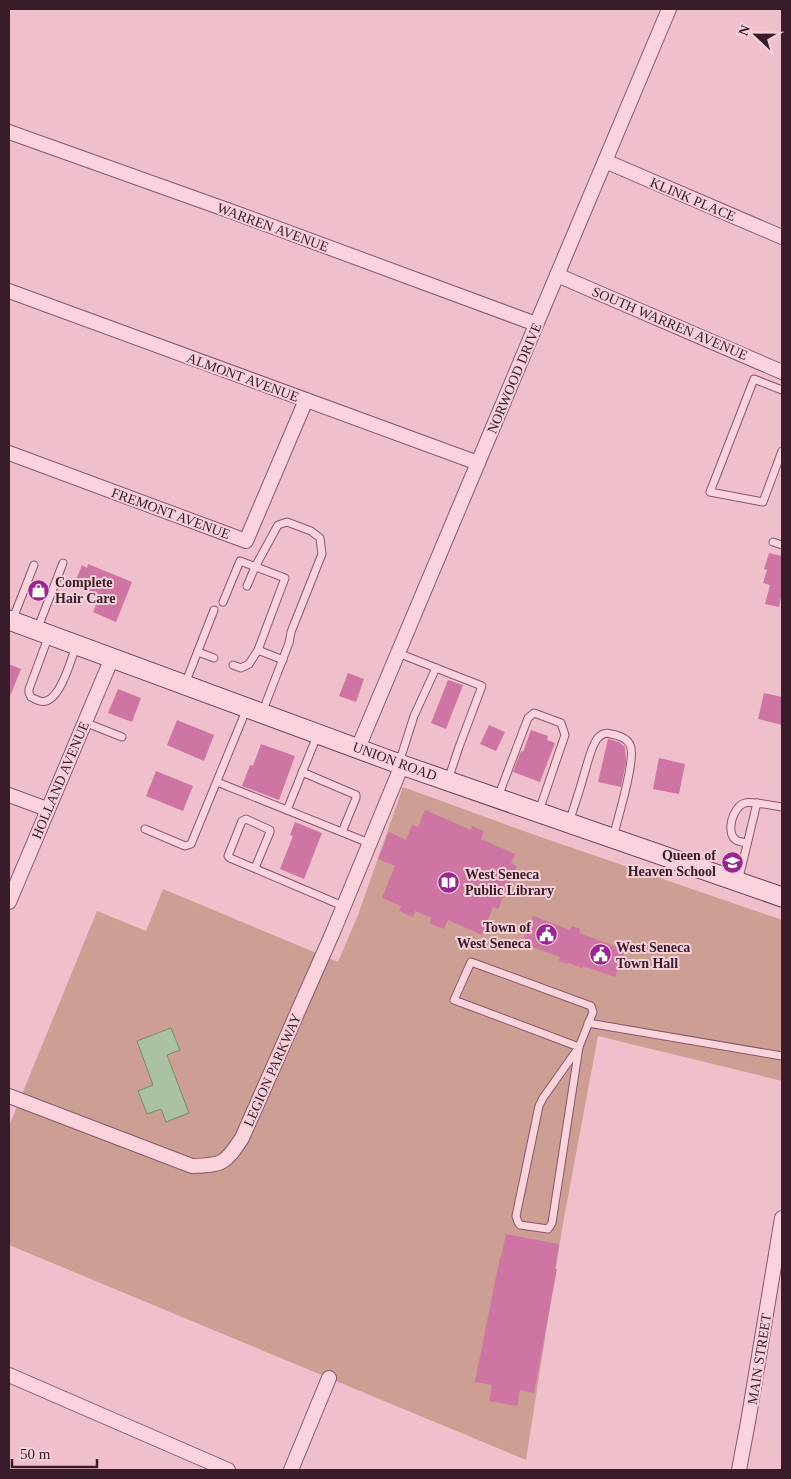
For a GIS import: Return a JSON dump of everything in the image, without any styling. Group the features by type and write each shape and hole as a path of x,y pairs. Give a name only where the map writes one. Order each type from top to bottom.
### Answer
{"main road":[{"name":"UNION ROAD","path":"11,621 401,764 782,897"}],"street":[{"name":"NORWOOD DRIVE","path":"358,748 669,9"},
{"name":"WARREN AVENUE","path":"9,132 536,324"},
{"name":"KLINK PLACE","path":"604,161 782,237"},
{"name":"SOUTH WARREN AVENUE","path":"557,274 782,372"},
{"name":"ALMONT AVENUE","path":"9,291 478,463"},
{"name":"FREMONT AVENUE","path":"9,452 246,541 306,400"},
{"name":"HOLLAND AVENUE","path":"9,902 112,658"},
{"name":"LEGION PARKWAY","path":"9,1096 192,1166 223,1162 232,1154 242,1138 333,932 401,764"},
{"path":"9,795 47,809"},
{"name":"MAIN STREET","path":"739,1470 782,1218"},
{"path":"9,1375 228,1470"},
{"path":"291,1470 329,1378"}],"lane":[{"path":"782,390 754,379 710,492 763,502 782,451"},
{"path":"145,829 185,846 191,844 216,782 283,660 291,632 322,554 320,538 311,531 287,522 278,525 247,586"},
{"path":"772,542 782,545"},
{"path":"223,602 240,561 285,578 258,650 249,664 241,668 233,665"},
{"path":"63,563 29,689 31,697 42,702 58,692 77,645"},
{"path":"11,621 34,565"},
{"path":"185,684 214,610"},
{"path":"258,650 283,660"},
{"path":"198,652 214,658"},
{"path":"398,652 482,686 448,780"},
{"path":"401,764 414,716 436,668"},
{"path":"498,797 528,718 534,713 561,723 565,735 539,812"},
{"path":"84,722 122,737"},
{"path":"288,810 318,733"},
{"path":"569,822 597,738 606,733 613,734 626,740 632,753 613,838"},
{"path":"302,772 356,795 342,832"},
{"path":"216,782 370,843"},
{"path":"747,843 734,838 731,827 735,811 744,803 757,802 782,807"},
{"path":"738,882 757,802"},
{"path":"255,868 270,830 246,818 242,821 228,856 255,868 343,906"},
{"path":"579,1047 454,1000 471,962 591,1006 593,1012 579,1047 552,1223 548,1229 520,1225 516,1216 539,1106 579,1047"},
{"path":"588,1024 782,1056"}],"shaded area":[{"path":"403,787 532,834 782,920 782,1081 598,1036 562,1229 526,1460 9,1245 9,1126 97,911 146,931 163,889 338,962 358,915"},
{"path":"171,1028 180,1050 167,1055 189,1113 166,1122 161,1109 147,1114 138,1091 153,1085 137,1041"}],"building":[{"path":"769,553 782,556 782,593 779,607 765,604 770,585 763,583 767,570 764,569"},
{"path":"88,564 132,582 116,622 93,612 100,595 74,585 82,565 87,568"},
{"path":"9,664 21,669 9,699"},
{"path":"348,673 364,679 356,702 339,696"},
{"path":"448,680 463,685 446,729 431,723"},
{"path":"118,689 141,698 132,722 108,713"},
{"path":"764,693 782,697 782,725 758,719"},
{"path":"177,720 214,735 204,761 167,745"},
{"path":"489,725 505,732 496,751 480,744"},
{"path":"531,730 548,736 547,740 555,743 540,782 513,772"},
{"path":"608,739 619,742 625,747 626,762 621,787 598,782"},
{"path":"261,744 295,756 279,800 242,786 250,765 253,766"},
{"path":"659,758 685,764 679,794 653,789"},
{"path":"156,771 193,786 183,811 146,796"},
{"name":"West Seneca Public Library","path":"425,810 471,830 472,826 484,831 481,839 515,854 511,863 517,866 498,909 493,907 482,935 448,920 444,929 429,923 432,918 415,911 413,917 399,911 401,906 382,898 395,866 378,859 389,832 406,840 412,825 418,827"},
{"path":"295,822 322,833 304,879 280,869 293,836 290,835"},
{"path":"533,916 570,930 572,926 580,929 579,933 625,950 615,977 583,966 582,968 559,961 560,957 522,943"},
{"path":"506,1234 559,1244 555,1269 557,1269 534,1393 520,1390 517,1406 489,1401 492,1385 475,1382"}],"place":[{"name":"Complete Hair Care","path":"39,590"},
{"name":"Queen of Heaven School","path":"732,863"},
{"name":"West Seneca Public Library","path":"449,882"},
{"name":"Town of West Seneca","path":"547,935"},
{"name":"West Seneca Town Hall","path":"600,955"}]}
